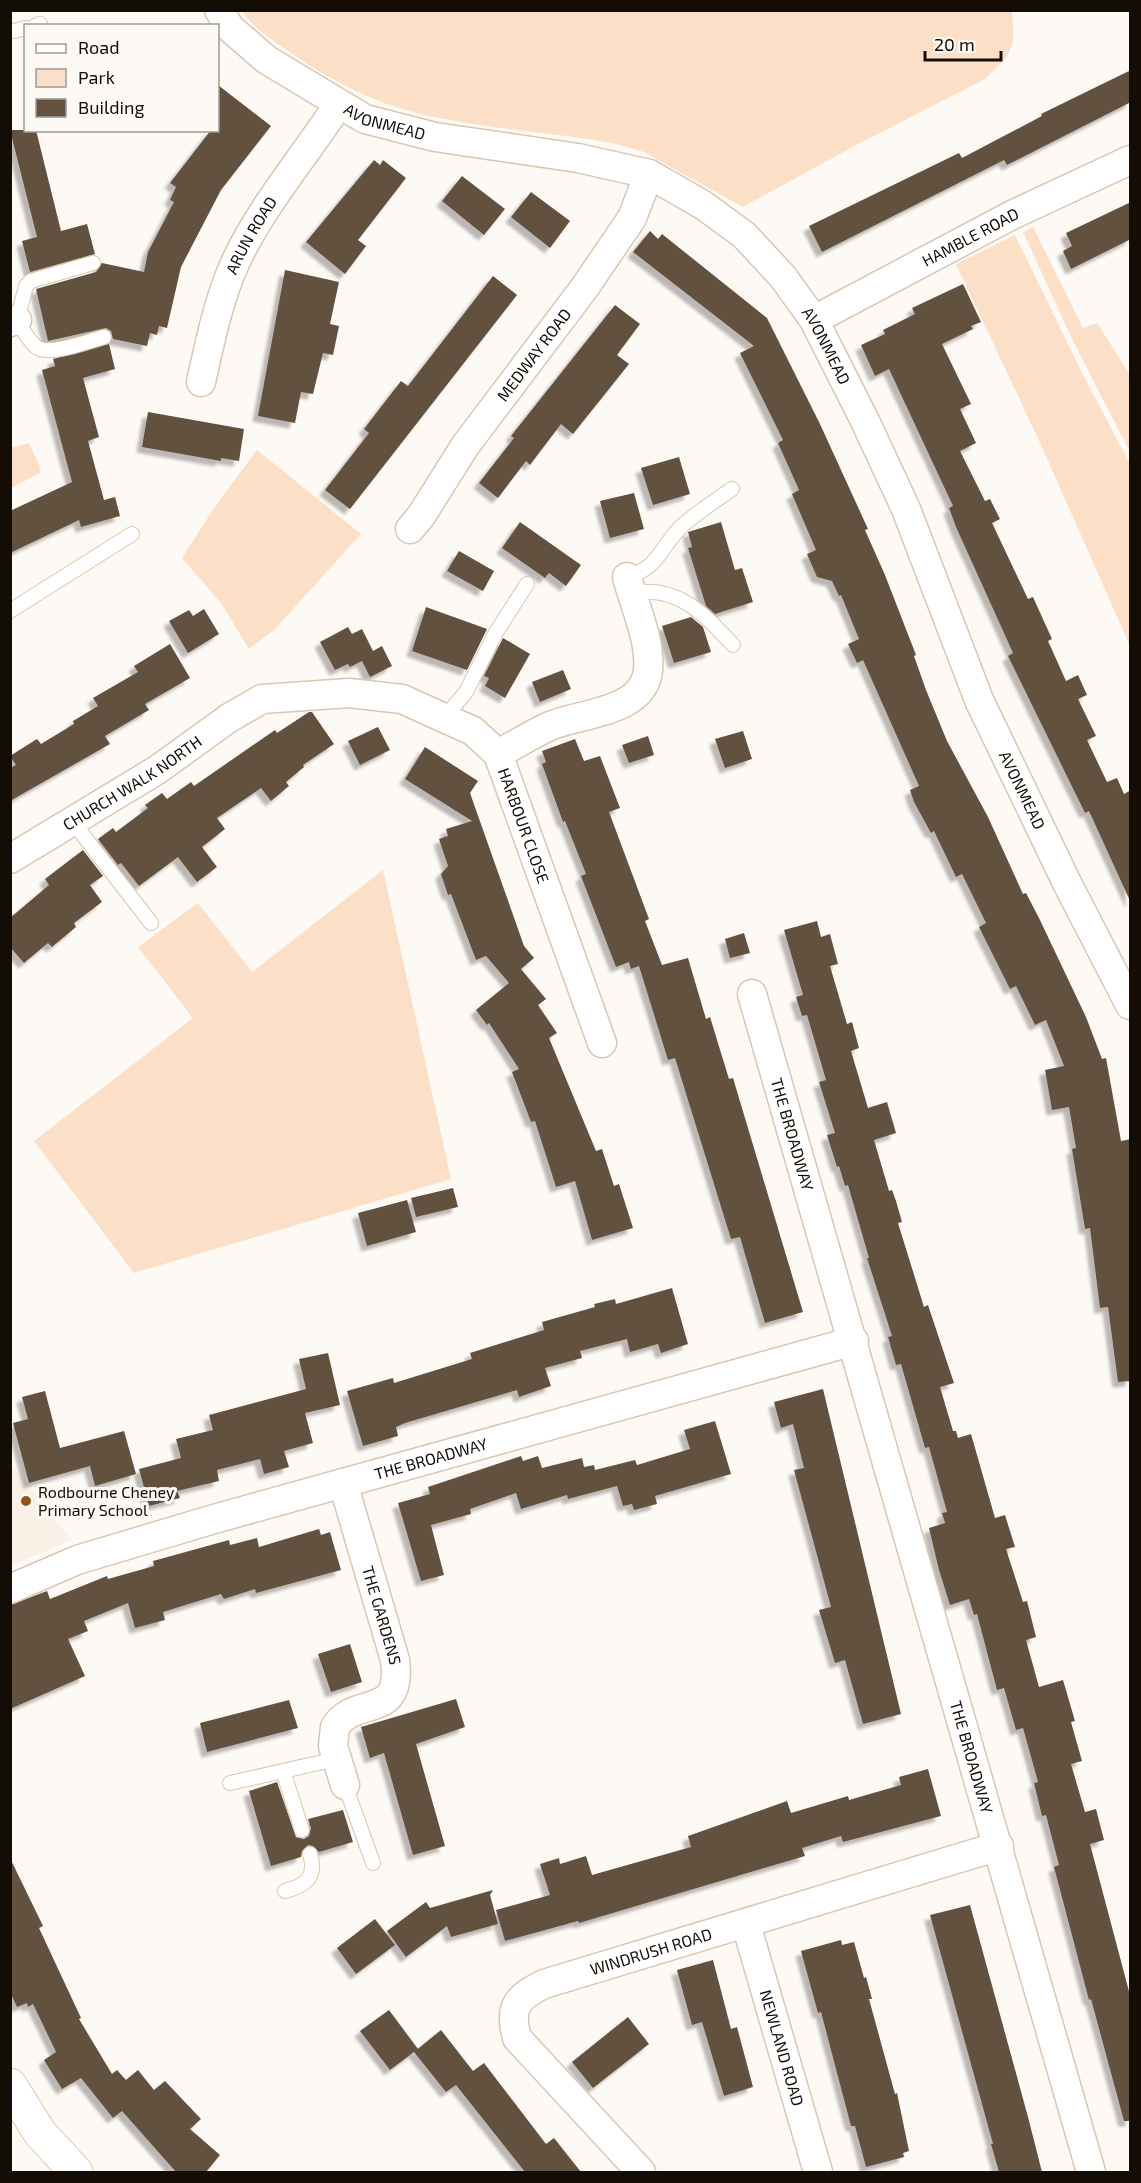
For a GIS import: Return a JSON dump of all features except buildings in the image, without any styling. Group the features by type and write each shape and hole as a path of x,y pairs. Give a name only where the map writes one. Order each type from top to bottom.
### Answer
{"main road":[{"path":"10,2085 40,2133 76,2172"}],"street":[{"name":"AVONMEAD","path":"219,10 230,28 248,45 338,105 365,119 412,132 578,158 649,174 703,205 744,235 783,277 814,320 906,509 979,700 1067,883 1131,1005"},
{"name":"ARUN ROAD","path":"201,382 214,325 236,260 270,204 338,105"},
{"name":"HAMBLE ROAD","path":"814,320 1012,215 1131,160"},
{"name":"MEDWAY ROAD","path":"410,529 421,516 465,446 585,287 632,218 649,174"},
{"path":"498,754 550,726 621,704 643,685 648,669 647,647 629,585"},
{"name":"HARBOUR CLOSE","path":"252,703 281,696 369,694 402,699 473,731 498,754 602,1043"},
{"name":"CHURCH WALK NORTH","path":"10,859 157,770 252,703"},
{"name":"THE BROADWAY","path":"752,994 854,1341 928,1608 999,1846 1091,2172"},
{"name":"THE BROADWAY","path":"10,1589 77,1560 854,1341"},
{"name":"THE GARDENS","path":"343,1484 395,1660 398,1678 395,1690 387,1698 339,1721 333,1735 336,1759 345,1785"},
{"name":"WINDRUSH ROAD","path":"641,2172 523,2046 514,2027 516,2004 523,1995 544,1984 999,1846"},
{"name":"NEWLAND ROAD","path":"746,1924 818,2172"}],"lane":[{"path":"93,263 31,281 26,286 14,321 42,350 54,351 104,337"},
{"path":"629,585 654,564 682,526 732,489"},
{"path":"10,611 132,534"},
{"path":"445,717 466,692 495,634 527,585"},
{"path":"629,585 678,598 702,612 733,645"},
{"path":"73,822 151,922"},
{"path":"230,1783 336,1759"},
{"path":"283,1771 302,1830"},
{"path":"345,1785 373,1863"},
{"path":"285,1891 301,1886 311,1877 313,1870 310,1854"}],"shaded area":[{"name":"Rodbourne Cheney Primary School","path":"10,1463 71,1540 11,1566 10,1566"}],"green space":[{"path":"242,11 1012,11 1013,34 1010,49 1002,62 985,79 860,143 743,207 644,152 617,144 470,124 387,104 339,82 305,62 266,35"},
{"path":"1033,227 1083,328 1097,323 1130,375 1130,452 1072,339 1023,232"},
{"path":"1015,235 1082,373 1130,464 1130,646 1042,447 956,264"},
{"path":"29,443 39,465 40,473 11,488 11,448"},
{"path":"257,450 361,534 275,629 249,649 221,603 182,558 216,505"},
{"path":"383,870 451,1179 134,1273 34,1141 193,1018 138,947 198,903 252,972"}],"place":[{"name":"Rodbourne Cheney Primary School","path":"26,1501"}]}
